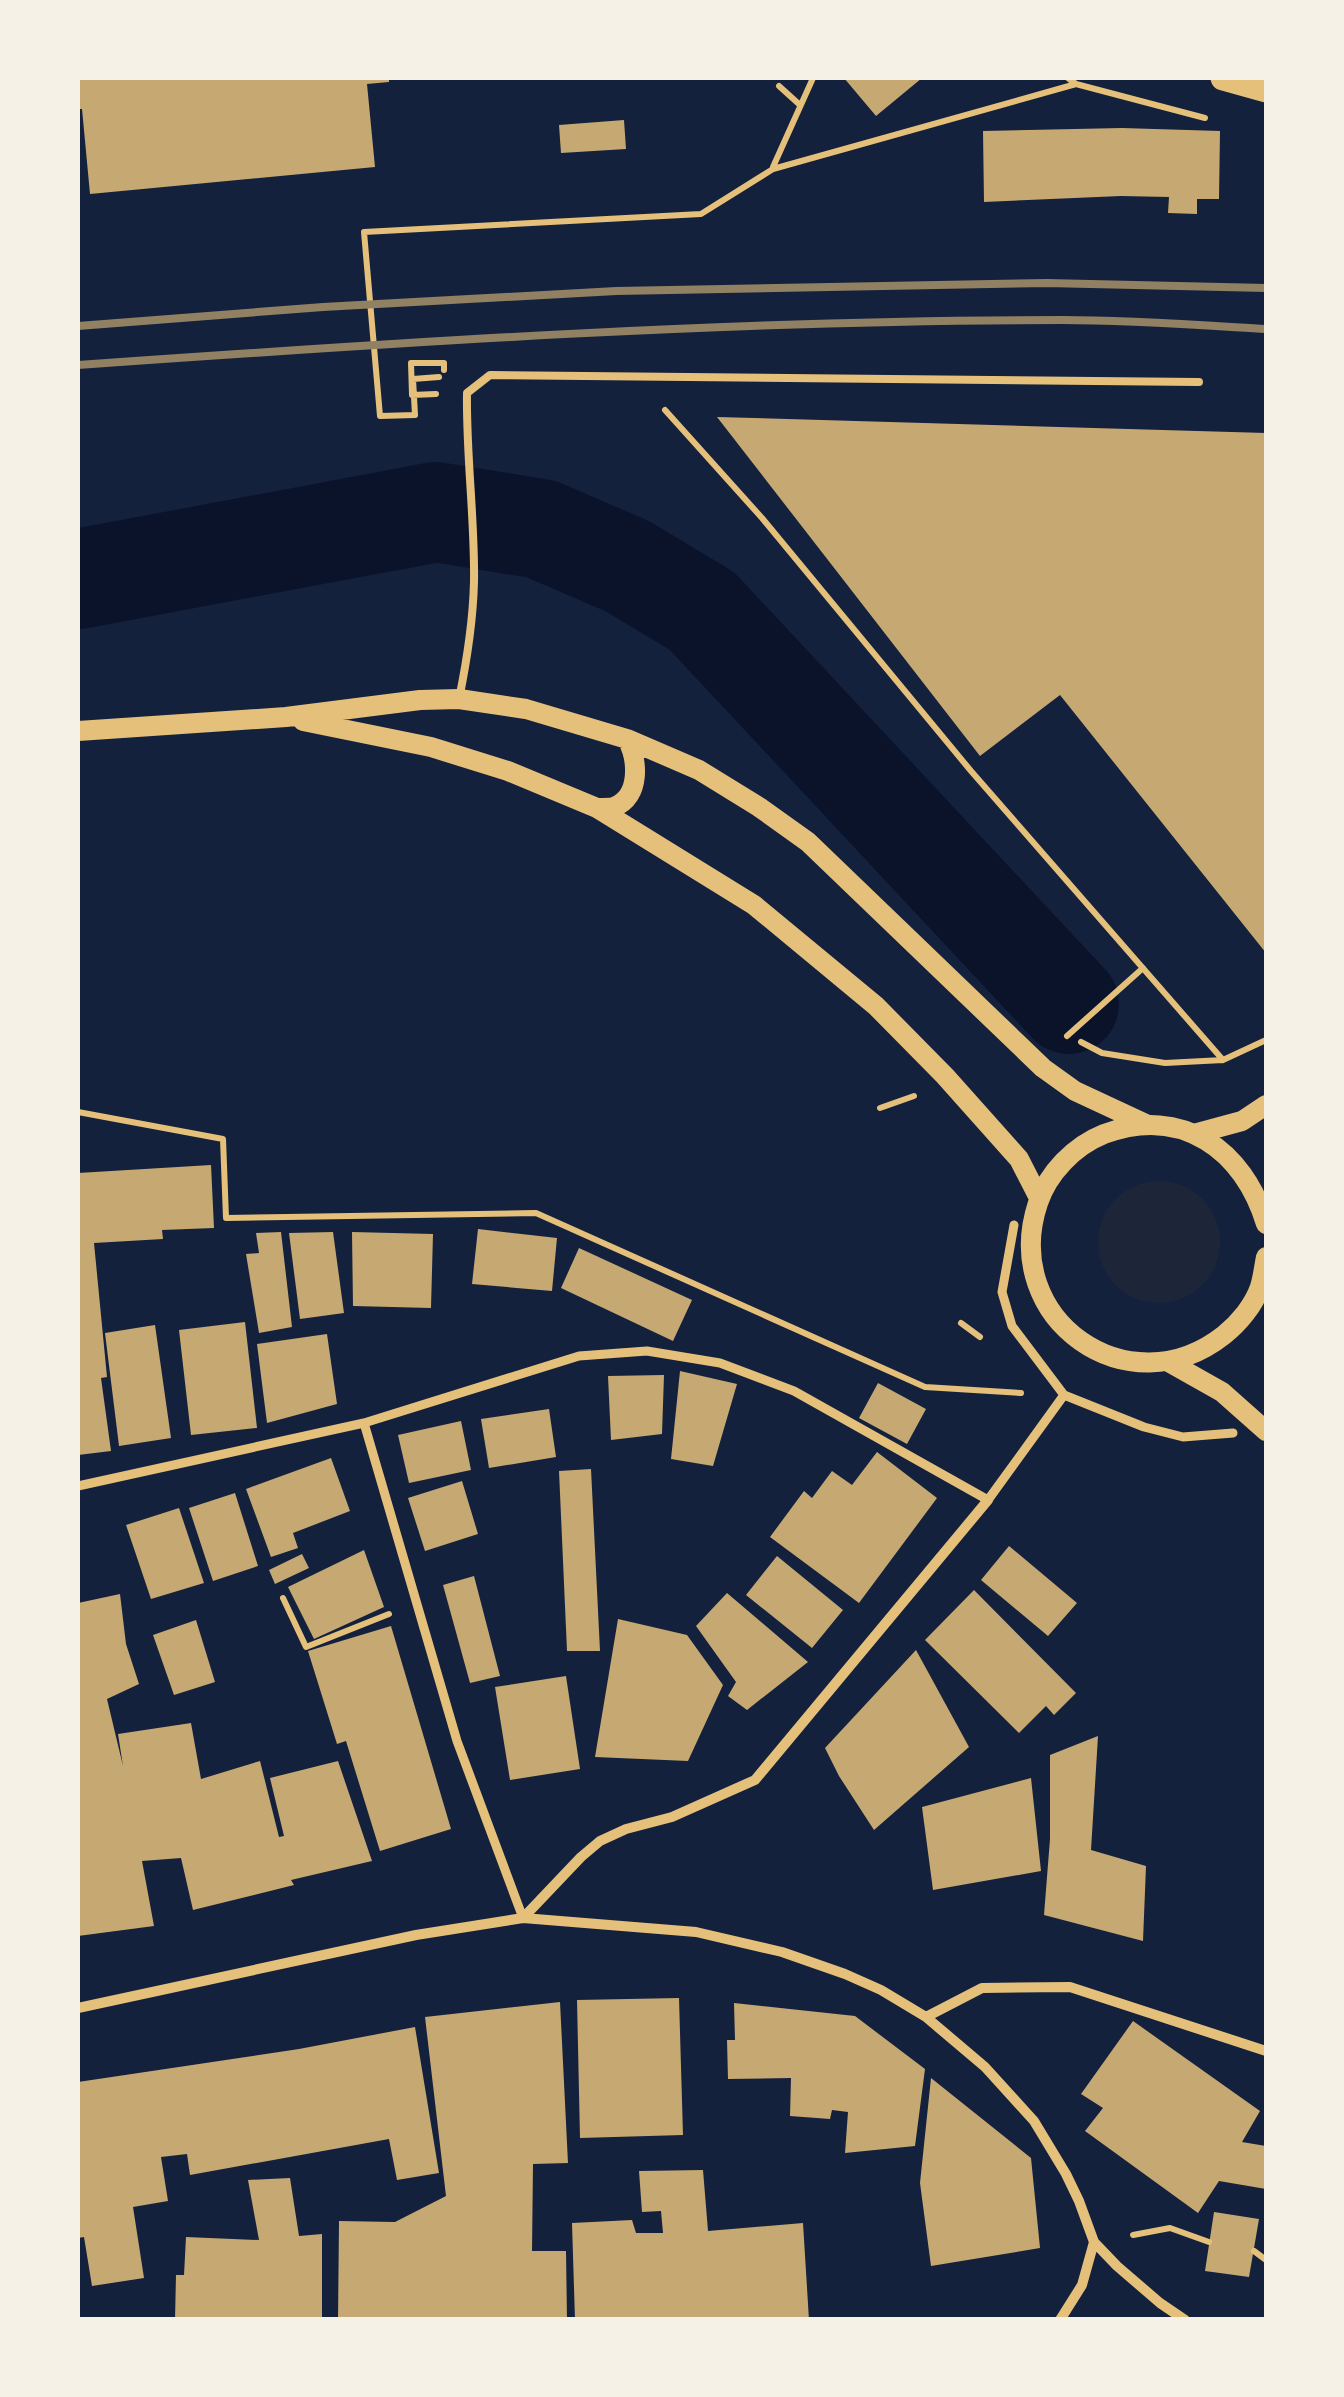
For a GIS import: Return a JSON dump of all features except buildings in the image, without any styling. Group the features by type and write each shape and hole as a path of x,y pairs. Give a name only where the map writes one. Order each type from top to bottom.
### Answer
{"main road":[{"path":"1223,78 1264,85"},
{"path":"78,731 286,717 420,700 459,699 526,709 627,738 699,770 808,842 1043,1068 1075,1091 1148,1125 1194,1134 1217,1147 1237,1165 1259,1198 1266,1224"},
{"path":"286,717 431,747 508,771 597,808 754,905 876,1006 996,1131 1019,1159 1040,1198"},
{"path":"597,808 613,808 632,787 635,769 627,738"},
{"path":"1194,1134 1242,1121 1266,1106"},
{"path":"1148,1125 1124,1128 1081,1146 1050,1178 1040,1198 1030,1238 1031,1260 1044,1300 1056,1318 1087,1346 1106,1355 1167,1362 1207,1348 1238,1324 1259,1289 1266,1257"},
{"path":"1259,1289 1266,1312"},
{"path":"1167,1362 1222,1392 1266,1431"}],"street":[{"path":"1014,1225 1002,1292 1012,1326 1064,1395 1144,1427 1183,1437 1233,1432"},
{"path":"78,1486 364,1423 579,1356 647,1351 720,1363 794,1392 988,1500"},
{"path":"523,1918 600,1841 626,1829 672,1817 754,1780 988,1500 1064,1395"},
{"path":"364,1423 456,1741 523,1918"},
{"path":"78,2008 416,1935 523,1918 696,1932 782,1952 880,1990 926,2018 985,2068 1034,2121 1080,2201 1094,2242 1160,2303 1185,2320"},
{"path":"926,2018 982,1988 1070,1987 1266,2050"},
{"path":"1060,2320 1082,2285 1094,2242"}],"lane":[{"path":"459,699 470,642 474,579 467,393 490,375 1199,382"}],"path":[{"path":"773,168 813,78"},
{"path":"1068,78 1076,84 1208,119"},
{"path":"445,394 429,394 412,395 411,363 444,362 444,376 413,379 414,397 415,415 380,416 364,232 701,214 773,168 1076,84"},
{"path":"779,86 800,106"},
{"path":"634,375 762,518 970,771 1223,1060"},
{"path":"1067,1036 1143,968"},
{"path":"1054,1029 1102,1053 1165,1064 1223,1060 1266,1040"},
{"path":"880,1108 924,1092"},
{"path":"78,1112 222,1139 226,1218 536,1212 925,1387 1064,1395"},
{"path":"283,1598 306,1648 416,1603"},
{"path":"1094,2242 1170,2228 1209,2242"},
{"path":"1254,2251 1266,2260"}],"shaded area":[{"path":"1159,1181 1182,1186 1202,1199 1215,1219 1220,1242 1215,1265 1202,1285 1182,1298 1159,1303 1136,1298 1116,1285 1103,1265 1098,1242 1103,1219 1116,1199 1136,1186"}],"waterway":[{"path":"78,579 436,512 541,529 627,566 702,611 1069,1004"}],"railway":[{"path":"78,326 323,307 616,291 1047,283 1266,288"},
{"path":"78,365 446,341 815,324 1088,320 1266,329"}]}
